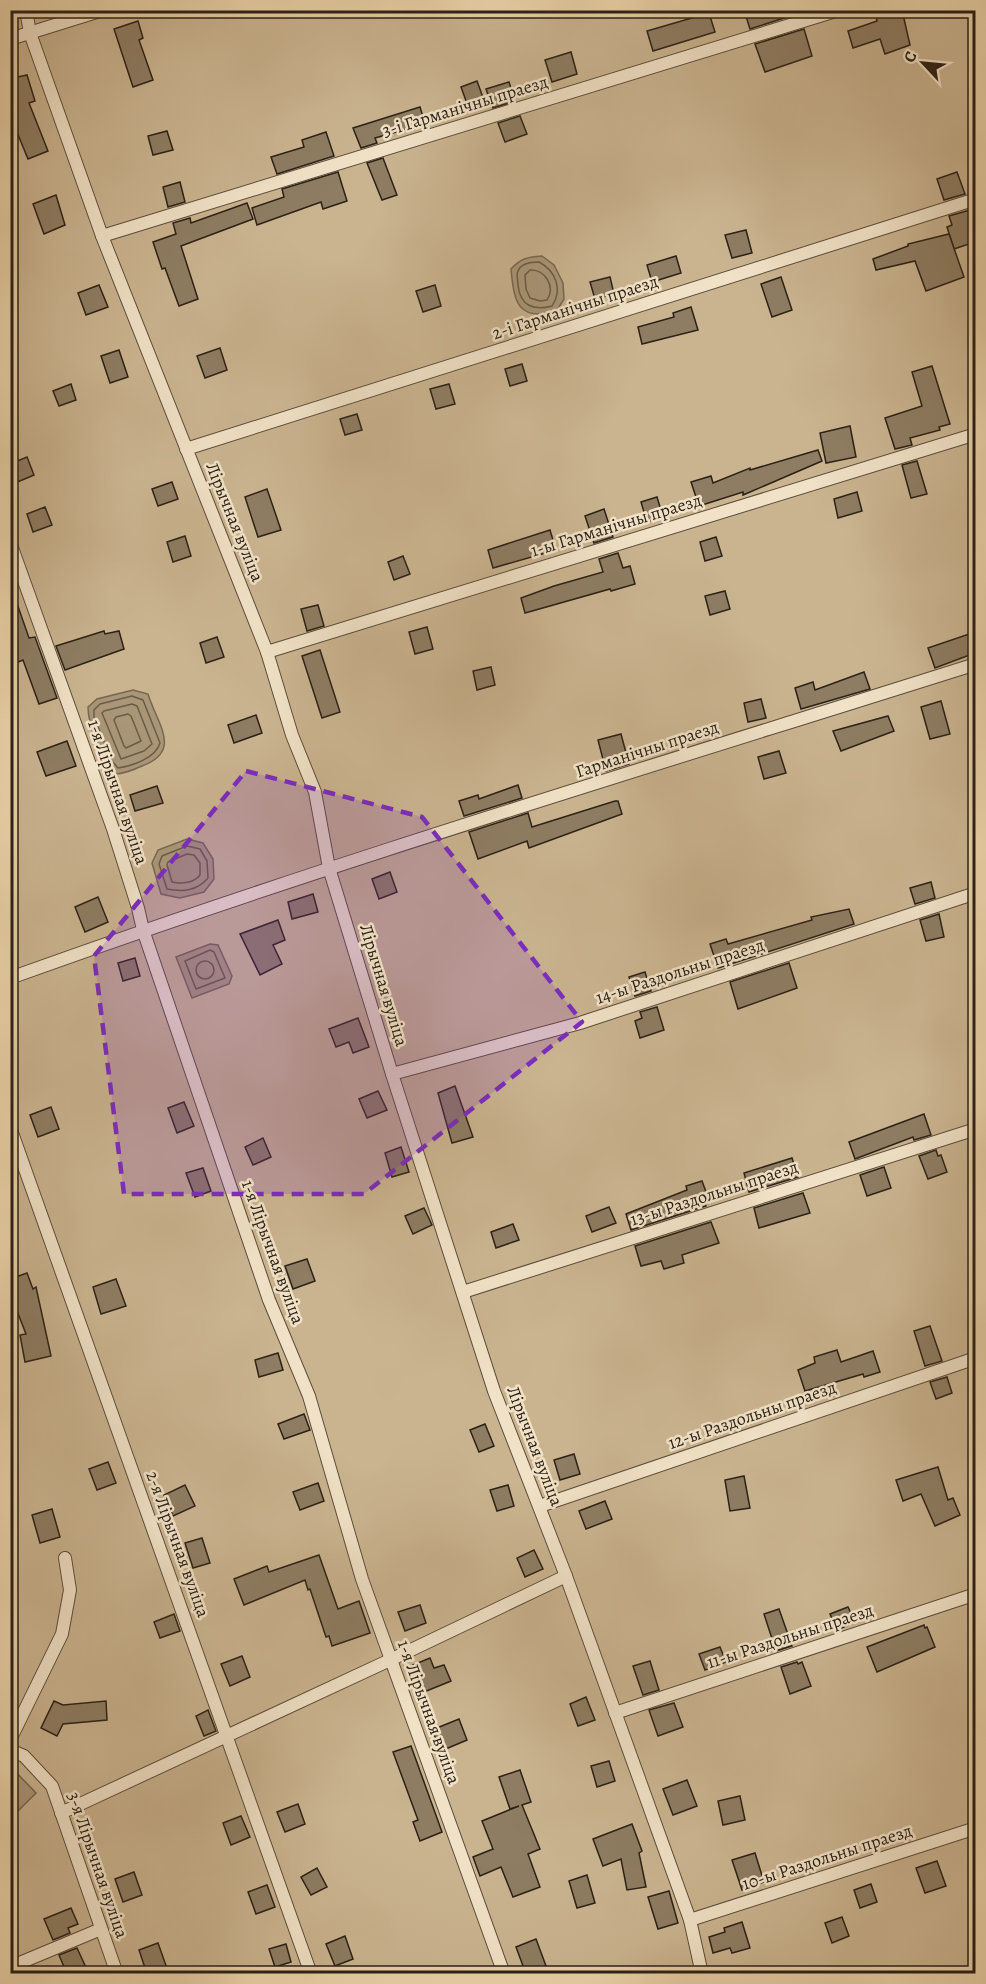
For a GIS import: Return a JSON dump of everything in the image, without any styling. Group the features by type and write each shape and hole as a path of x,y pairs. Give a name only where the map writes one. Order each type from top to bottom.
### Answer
{"lane":[{"name":"Лірычная вуліца","path":"27,10 30,33 102,236 267,651 292,735 315,792 329,868 392,1074 494,1391 566,1576 690,1920 702,1974"},
{"path":"10,39 104,10"},
{"name":"3-і Гарманічны праезд","path":"102,236 839,10"},
{"name":"2-і Гарманічны праезд","path":"186,449 975,199"},
{"name":"1-ы Гарманічны праезд","path":"267,651 975,434"},
{"name":"1-я Лірычная вуліца","path":"10,542 113,829 143,930 269,1300 309,1396 362,1579 504,1974"},
{"name":"Гарманічны праезд","path":"10,978 143,930 329,868 975,664"},
{"name":"14-ы Раздольны праезд","path":"392,1074 580,1023 975,893"},
{"name":"2-я Лірычная вуліца","path":"10,1128 311,1974"},
{"name":"13-ы Раздольны праезд","path":"463,1292 975,1129"},
{"name":"12-ы Раздольны праезд","path":"540,1506 975,1358"},
{"path":"10,1740 62,1635 70,1590 65,1558"},
{"path":"61,1813 566,1576"},
{"name":"11-ы Раздольны праезд","path":"615,1713 975,1594"},
{"name":"3-я Лірычная вуліца","path":"10,1750 24,1756 52,1786 117,1974"},
{"name":"10-ы Раздольны праезд","path":"690,1920 975,1828"},
{"path":"10,1967 101,1929"}],"highlighted area":[{"path":"246,771 422,817 582,1022 364,1194 124,1194 94,956"}],"shaded area":[{"path":"11,11 975,11 975,1973 11,1973"}],"water":[{"path":"542,256 554,265 563,283 564,299 556,312 533,314 520,307 514,291 511,269 525,259"},
{"path":"133,690 148,694 161,726 164,745 162,753 154,760 114,774 96,742 88,707 97,699"},
{"path":"187,839 203,843 213,859 214,879 204,892 180,898 161,894 152,863 158,850"},
{"path":"210,944 218,945 232,976 229,984 192,998 176,957"},
{"path":"11,1767 36,1793 11,1818"}],"building":[{"path":"744,10 799,10 800,13 750,29"},
{"path":"902,10 910,45 885,54 880,39 853,48 848,31 877,21 876,16"},
{"path":"709,13 715,32 653,51 647,31"},
{"path":"138,21 143,38 139,40 153,80 133,87 114,29"},
{"path":"804,29 812,56 765,72 755,44"},
{"path":"571,52 577,74 552,82 545,60"},
{"path":"10,60 18,77 27,75 35,101 29,103 48,151 28,159 10,115"},
{"path":"477,81 485,103 469,109 461,87"},
{"path":"509,82 515,101 493,108 486,89"},
{"path":"420,107 425,124 375,138 377,143 361,148 353,128"},
{"path":"520,116 527,134 505,142 498,123"},
{"path":"167,131 173,150 153,155 148,136"},
{"path":"326,132 334,156 277,174 271,157 304,147 302,140"},
{"path":"383,158 397,195 382,200 367,163"},
{"path":"338,172 347,201 323,209 321,202 257,225 252,208 284,197 282,189"},
{"path":"957,172 965,194 944,200 937,179"},
{"path":"180,182 185,202 168,207 163,187"},
{"path":"56,195 65,225 44,234 33,204"},
{"path":"247,203 253,219 181,246 198,299 179,306 165,268 162,269 153,242 176,234 173,223 190,218 191,223"},
{"path":"970,210 972,218 975,217 975,242 954,249 947,227 952,225 949,216"},
{"path":"746,230 752,253 732,258 725,235"},
{"path":"949,234 964,277 926,291 915,261 876,270 873,259 908,246 908,244"},
{"path":"676,256 681,273 652,282 647,265"},
{"path":"610,277 614,294 595,299 590,282"},
{"path":"781,277 792,310 772,317 761,284"},
{"path":"99,285 108,307 86,315 78,293"},
{"path":"435,285 441,306 423,312 416,291"},
{"path":"691,307 698,330 642,344 638,327 674,317 673,313"},
{"path":"220,348 227,370 205,378 197,356"},
{"path":"119,350 128,377 110,383 101,356"},
{"path":"522,364 527,381 510,386 505,369"},
{"path":"932,366 950,424 939,427 940,430 910,438 912,445 895,449 885,418 922,406 912,372"},
{"path":"71,384 76,400 59,406 53,391"},
{"path":"449,384 455,404 436,409 430,389"},
{"path":"357,414 362,430 345,435 340,419"},
{"path":"850,426 856,457 826,463 820,433"},
{"path":"818,450 822,461 743,495 743,492 699,506 691,482 711,476 713,483 750,468 750,470"},
{"path":"27,457 34,475 15,483 10,472 10,464"},
{"path":"917,461 927,494 911,498 902,465"},
{"path":"172,482 178,499 158,506 152,489"},
{"path":"267,489 281,530 258,537 245,497"},
{"path":"857,492 862,511 838,518 834,499"},
{"path":"657,497 663,517 647,522 641,502"},
{"path":"45,507 52,525 33,532 27,514"},
{"path":"604,509 613,537 594,543 585,516"},
{"path":"550,530 556,550 493,568 488,550"},
{"path":"185,536 191,556 173,562 167,542"},
{"path":"716,537 722,556 705,561 700,542"},
{"path":"618,553 623,568 630,566 635,584 525,613 521,598 603,572 599,559"},
{"path":"403,556 410,574 394,580 388,562"},
{"path":"725,591 730,609 710,615 705,596"},
{"path":"13,592 29,638 35,637 57,698 39,704 23,660 16,663 10,646 10,593"},
{"path":"318,605 324,626 307,631 301,609"},
{"path":"427,627 433,649 415,654 409,632"},
{"path":"104,631 105,634 119,631 124,649 65,670 56,646"},
{"path":"975,632 975,653 935,668 928,648"},
{"path":"217,637 224,657 206,663 200,643"},
{"path":"320,650 340,712 322,718 302,656"},
{"path":"491,667 495,685 477,690 473,671"},
{"path":"864,672 870,689 801,709 795,688 813,682 815,690"},
{"path":"761,699 766,718 748,722 744,703"},
{"path":"941,701 950,734 930,739 921,707"},
{"path":"256,715 262,733 234,743 228,725"},
{"path":"888,716 894,731 841,751 833,731"},
{"path":"621,734 629,764 606,771 598,740"},
{"path":"67,741 76,766 46,776 37,752"},
{"path":"779,751 786,773 764,779 758,757"},
{"path":"518,785 522,798 464,816 459,801 478,795 479,799"},
{"path":"157,786 163,803 135,811 130,795"},
{"path":"618,801 622,814 529,848 527,841 478,859 469,832 528,813 532,827"},
{"path":"390,872 397,892 379,899 372,879"},
{"path":"931,882 935,898 915,904 910,888"},
{"path":"313,894 318,912 292,919 288,902"},
{"path":"98,897 108,922 85,932 75,907"},
{"path":"849,909 854,924 718,968 710,944 726,939 728,944 812,920 811,917"},
{"path":"939,914 944,937 926,941 920,920"},
{"path":"278,920 285,940 273,945 282,964 260,975 240,934"},
{"path":"135,958 140,976 123,981 118,963"},
{"path":"789,963 797,988 738,1009 730,982"},
{"path":"645,972 651,991 635,996 629,977"},
{"path":"657,1007 664,1030 640,1038 635,1021 642,1018 640,1012"},
{"path":"358,1018 369,1047 353,1053 349,1042 336,1047 329,1029"},
{"path":"455,1086 473,1137 452,1143 438,1093"},
{"path":"378,1091 387,1110 367,1118 359,1099"},
{"path":"184,1102 194,1126 177,1133 168,1108"},
{"path":"51,1107 59,1129 38,1137 30,1115"},
{"path":"924,1114 931,1135 914,1140 913,1137 855,1159 849,1142"},
{"path":"263,1138 271,1157 253,1165 245,1147"},
{"path":"401,1147 409,1172 392,1177 385,1153"},
{"path":"936,1150 938,1156 941,1155 947,1172 928,1179 919,1156"},
{"path":"792,1158 798,1177 749,1192 744,1173"},
{"path":"884,1167 891,1188 867,1196 860,1175"},
{"path":"203,1168 211,1191 195,1197 186,1173"},
{"path":"702,1181 708,1197 703,1198 706,1206 631,1230 626,1214 687,1190 686,1186"},
{"path":"803,1193 810,1213 759,1228 754,1208"},
{"path":"609,1207 616,1223 592,1232 586,1216"},
{"path":"424,1208 432,1225 413,1234 405,1216"},
{"path":"711,1222 719,1243 682,1255 684,1263 664,1269 661,1261 641,1266 635,1246"},
{"path":"513,1224 519,1240 496,1248 491,1232"},
{"path":"307,1259 315,1281 293,1289 285,1266"},
{"path":"27,1273 33,1289 36,1287 51,1356 25,1362 20,1335 26,1334 10,1293 10,1279"},
{"path":"116,1279 126,1306 101,1314 93,1287"},
{"path":"930,1326 942,1361 925,1366 914,1331"},
{"path":"837,1350 841,1362 873,1351 880,1372 864,1377 863,1374 805,1391 798,1370 815,1363 814,1357"},
{"path":"278,1353 283,1370 259,1377 255,1360"},
{"path":"947,1377 952,1393 936,1399 930,1382"},
{"path":"304,1414 310,1430 284,1439 278,1424"},
{"path":"485,1424 494,1446 479,1452 470,1430"},
{"path":"574,1454 580,1474 560,1480 554,1460"},
{"path":"108,1462 116,1483 97,1490 89,1469"},
{"path":"938,1467 948,1500 953,1498 960,1515 935,1526 921,1494 903,1501 896,1480"},
{"path":"744,1476 750,1508 730,1511 725,1480"},
{"path":"318,1483 324,1501 300,1510 293,1492"},
{"path":"185,1485 195,1506 173,1516 164,1495"},
{"path":"508,1485 514,1506 497,1511 490,1490"},
{"path":"605,1501 612,1519 586,1529 579,1511"},
{"path":"52,1509 60,1537 40,1543 32,1515"},
{"path":"202,1538 210,1563 193,1568 185,1543"},
{"path":"534,1550 543,1569 525,1577 517,1558"},
{"path":"319,1555 338,1609 359,1601 370,1633 332,1646 329,1636 326,1637 305,1580 244,1605 234,1579 267,1566 269,1572"},
{"path":"420,1605 426,1623 405,1631 398,1612"},
{"path":"848,1607 855,1622 837,1630 830,1614"},
{"path":"779,1609 792,1646 776,1651 764,1614"},
{"path":"174,1614 180,1631 160,1638 154,1622"},
{"path":"924,1625 935,1647 877,1672 867,1647"},
{"path":"720,1647 726,1662 705,1670 699,1654"},
{"path":"242,1656 250,1677 230,1686 221,1664"},
{"path":"430,1658 434,1668 444,1665 451,1681 424,1692 413,1665"},
{"path":"650,1661 659,1690 643,1695 633,1666"},
{"path":"797,1662 798,1664 802,1662 811,1686 790,1694 781,1667"},
{"path":"586,1697 595,1720 578,1726 570,1704"},
{"path":"54,1701 63,1705 106,1701 107,1720 63,1724 57,1736 41,1728"},
{"path":"674,1703 683,1727 658,1736 649,1710"},
{"path":"208,1710 216,1731 204,1736 196,1716"},
{"path":"459,1719 467,1740 441,1751 432,1730"},
{"path":"411,1746 442,1832 420,1841 413,1822 418,1820 393,1752"},
{"path":"609,1761 615,1781 597,1787 591,1766"},
{"path":"520,1770 531,1802 522,1805 540,1849 528,1854 540,1887 513,1897 501,1867 480,1876 473,1857 493,1849 482,1821 519,1806 510,1809 499,1777"},
{"path":"687,1780 697,1806 673,1815 663,1789"},
{"path":"740,1796 745,1820 723,1825 718,1801"},
{"path":"298,1804 305,1824 285,1832 277,1812"},
{"path":"241,1816 250,1837 231,1845 223,1823"},
{"path":"632,1824 642,1851 639,1853 646,1887 627,1890 621,1859 603,1866 593,1839"},
{"path":"755,1853 764,1882 742,1890 732,1860"},
{"path":"937,1861 946,1886 925,1893 916,1868"},
{"path":"317,1868 327,1887 311,1895 301,1877"},
{"path":"134,1872 142,1895 123,1902 115,1879"},
{"path":"587,1875 595,1903 577,1908 569,1881"},
{"path":"871,1884 877,1902 860,1908 854,1890"},
{"path":"267,1885 275,1907 256,1914 248,1892"},
{"path":"669,1891 678,1923 658,1929 648,1897"},
{"path":"71,1908 78,1924 68,1928 70,1933 53,1940 44,1919"},
{"path":"842,1917 849,1936 832,1943 825,1923"},
{"path":"742,1922 750,1948 732,1953 730,1948 713,1953 709,1937 725,1932 724,1928"},
{"path":"345,1936 353,1959 335,1966 326,1944"},
{"path":"536,1939 549,1974 526,1974 516,1947"},
{"path":"158,1943 169,1974 147,1974 139,1950"},
{"path":"286,1944 291,1962 275,1967 269,1949"},
{"path":"77,1948 89,1974 67,1974 59,1955"}]}
